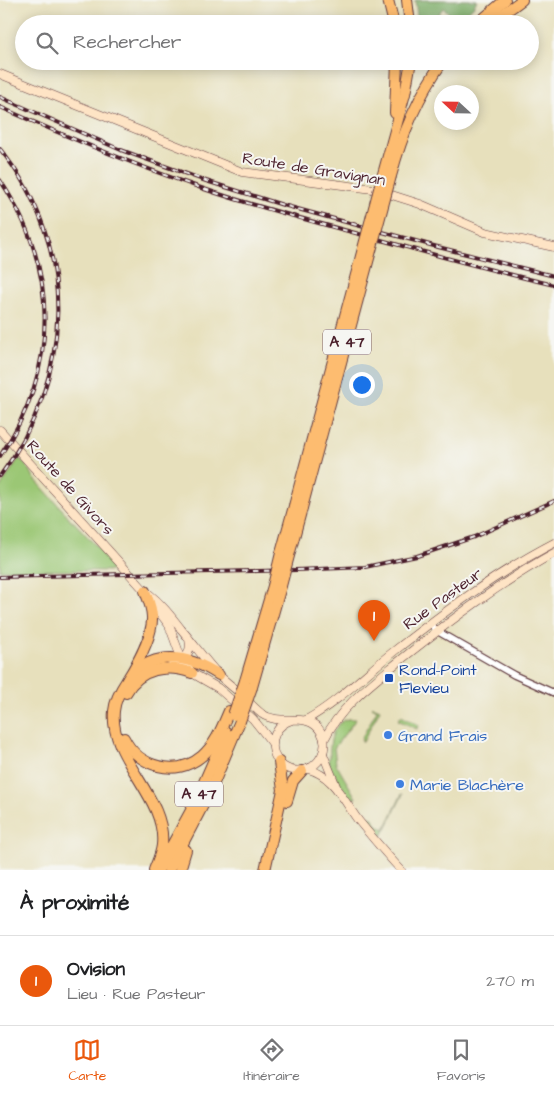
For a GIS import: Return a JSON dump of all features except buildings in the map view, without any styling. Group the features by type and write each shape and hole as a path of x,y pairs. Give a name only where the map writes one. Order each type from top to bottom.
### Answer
{"highway":[{"path":"388,0 392,15"},
{"path":"407,0 409,15"},
{"path":"487,15 504,0"},
{"path":"501,15 522,0"},
{"name":"A 47","path":"387,175 396,103 397,70"},
{"name":"A 47","path":"389,150 405,94 409,70"},
{"name":"A 47","path":"169,870 211,790 277,586 387,175 407,125 437,70"},
{"path":"428,84 441,70"},
{"name":"A 47","path":"246,682 277,586"},
{"path":"145,591 152,611 151,627 115,704 114,723 121,746 155,811 161,828 162,846 154,870"},
{"path":"128,678 140,667 152,661 169,658 198,663 219,675"},
{"path":"192,673 168,668 154,670 140,676 130,686 123,699 120,714 122,732 129,747 138,757 151,764 167,768 193,762 202,756 234,715"},
{"name":"A 47","path":"159,870 194,805 234,715"},
{"path":"264,870 283,790 279,762"},
{"path":"270,870 290,788 293,781 305,770"},
{"path":"180,870 211,790"}],"main road":[{"name":"Route de Gravignan","path":"0,74 242,172 373,189 420,204 485,232 554,247"},
{"name":"Route de Givors","path":"0,430 145,591"},
{"name":"Rue Pasteur","path":"306,720 330,705 401,646 493,578 554,544"},
{"name":"Rue Pasteur","path":"324,740 332,724 348,706 385,673 437,631 491,592 554,553"},
{"path":"145,591 155,598 219,675 265,716 306,720 318,728 324,740 323,754 336,786 357,818 401,870"},
{"path":"145,591 152,604 169,625 183,659 192,673 218,688 253,719 273,744"},
{"path":"168,668 183,659 190,650 189,638"},
{"path":"292,720 278,728 273,744 275,756 279,762 290,769 305,770 323,775 336,786"},
{"path":"305,770 318,762 323,754"}],"street":[{"path":"431,624 437,631 514,675 554,693"}],"green space":[{"path":"415,0 477,0 474,6 464,15 448,15 449,13 443,8 438,15 417,15"},
{"path":"19,458 72,522 119,571 0,570 0,488"},
{"path":"373,706 380,709 363,742 361,739 377,710"},
{"path":"401,716 419,725 417,729 398,720"},
{"path":"347,719 356,719 334,748 336,764 356,798 350,799 330,767 328,759 330,758 332,735 338,725"},
{"path":"402,794 382,836 367,816 372,817 377,825 385,829"}],"railway":[{"path":"0,97 121,150 206,181 283,205 554,276"},
{"path":"0,107 126,160 225,196 442,257 554,285"},
{"path":"0,149 26,187 44,228 54,269 57,312 53,355 42,397 24,438 0,476"},
{"path":"0,180 19,214 33,248 42,283 45,318 42,353 34,388 20,422 0,456"},
{"path":"0,577 365,567 417,556 474,537 554,501"}],"place":[{"name":"Ovision","path":"374,641"},
{"name":"Rond-Point Flevieu","path":"389,678"},
{"name":"Grand Frais","path":"388,735"},
{"name":"Marie Blachère","path":"400,784"}]}
